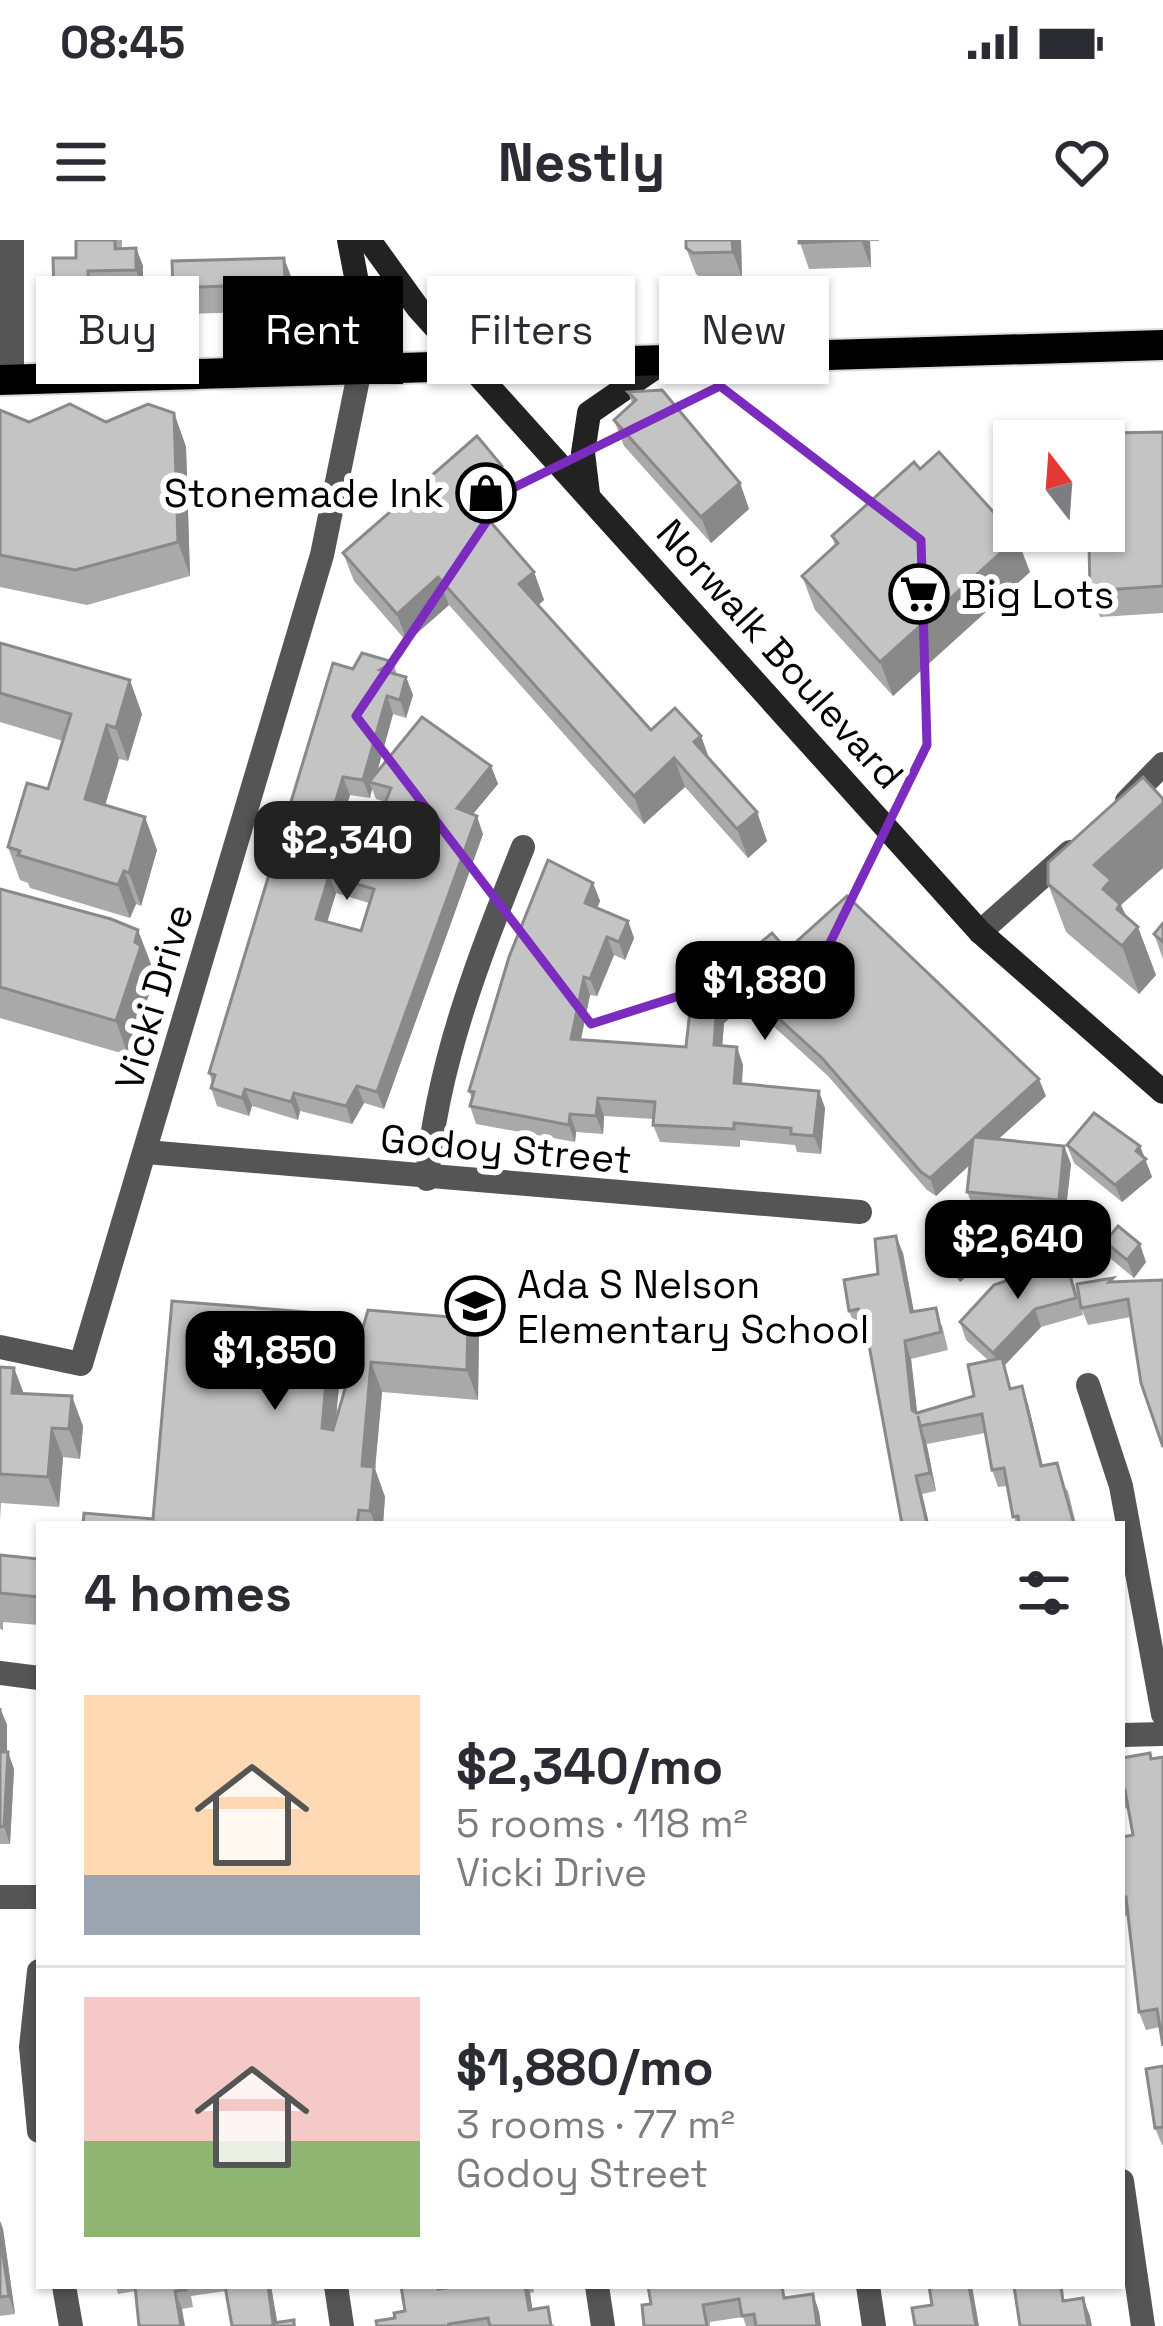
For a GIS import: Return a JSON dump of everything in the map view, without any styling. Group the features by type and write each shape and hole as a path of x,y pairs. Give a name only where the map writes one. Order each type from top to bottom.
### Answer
{"main road":[{"path":"349,240 357,276"},
{"name":"Norwalk Boulevard","path":"368,240 427,317"},
{"path":"829,356 1163,345"},
{"path":"588,494 583,453 590,413 659,365"},
{"path":"6,380 223,373"},
{"name":"Norwalk Boulevard","path":"489,384 980,932 1163,1092"}],"street":[{"path":"6,380 12,240"},
{"name":"Vicki Drive","path":"0,1347 81,1364 322,555 357,384"},
{"path":"980,932 1163,764"},
{"path":"428,1179 433,1119 472,973 523,847"},
{"name":"Godoy Street","path":"146,1152 860,1212"},
{"path":"1088,1385 1120,1486 1163,1714"},
{"path":"0,1673 36,1678"},
{"path":"1125,1735 1163,1734"},
{"path":"0,1898 36,1897"},
{"path":"36,2000 31,2047 36,2100"},
{"path":"1125,2202 1144,2326"},
{"path":"64,2289 70,2326"},
{"path":"336,2289 342,2326"},
{"path":"597,2289 603,2326"},
{"path":"868,2289 874,2326"}],"highlighted area":[{"path":"720,386 921,540 927,745 827,949 591,1024 356,716 507,491"}],"building":[{"path":"76,240 115,240 115,249 136,248 136,270 53,276 53,258 76,258"},
{"path":"686,240 732,240 733,252 693,253 686,248"},
{"path":"799,240 861,240 799,243"},
{"path":"284,258 285,276 223,276 223,286 199,287 199,276 173,276 172,261"},
{"path":"662,390 740,483 701,517 614,420 636,400 628,392"},
{"path":"70,404 106,422 148,404 174,413 178,542 75,570 0,555 0,410 29,422"},
{"path":"1163,432 1163,586 1090,591 1089,552 1125,552 1125,433"},
{"path":"477,436 502,466 468,496 534,572 519,584 651,730 675,708 701,736 694,742 757,812 737,829 674,758 634,796 438,577 397,614 343,553"},
{"name":"Big Lots","path":"939,452 993,512 993,552 1002,552 880,662 802,576 838,543 832,536 914,462 920,469"},
{"path":"0,643 130,680 116,728 107,725 85,799 145,817 129,873 124,871 118,885 18,855 20,851 8,847 27,783 48,789 71,714 0,693"},
{"path":"362,653 393,662 380,670 406,677 400,700 387,696 363,780 343,777 333,810 377,823 391,788 369,782 422,717 491,766 457,808 477,816 377,1092 357,1086 346,1106 294,1093 291,1102 245,1089 242,1098 211,1088 215,1075 209,1073 333,663 353,669","holes":["329,876 374,889 361,931 316,919"]},
{"path":"1143,777 1163,803 1094,865 1111,880 1103,889 1120,904 1117,909 1138,927 1122,946 1048,884 1048,863"},
{"path":"548,860 593,883 585,903 628,921 619,942 607,937 590,979 584,977 571,1039 686,1047 691,1001 772,933 787,950 847,896 1039,1079 975,1137 1064,1146 1059,1200 967,1192 973,1139 930,1178 921,1172 822,1058 742,985 717,1005 714,1045 737,1047 734,1083 819,1091 814,1136 791,1134 791,1128 734,1123 734,1129 653,1125 655,1102 598,1098 596,1116 570,1114 569,1125 470,1106 474,1092 469,1091 509,957"},
{"path":"0,889 138,930 135,942 141,946 116,1021 0,987"},
{"path":"1094,1113 1140,1146 1136,1151 1146,1159 1115,1185 1067,1145"},
{"path":"1118,1226 1140,1244 1127,1260 1105,1242"},
{"path":"960,1234 972,1249 954,1264 942,1249"},
{"path":"896,1236 911,1312 936,1308 941,1332 905,1341 912,1410 917,1413 974,1396 968,1365 1002,1358 1010,1389 1022,1386 1041,1466 1057,1463 1073,1521 1019,1521 1018,1516 1013,1517 1004,1468 992,1470 982,1414 920,1426 930,1473 916,1476 926,1521 901,1521 864,1318 858,1309 849,1311 844,1280 878,1274 875,1239"},
{"path":"1050,1257 1053,1268 1068,1267 1076,1298 1035,1309 993,1353 960,1322 994,1285 1033,1271 1031,1262"},
{"path":"1113,1278 1109,1282 1163,1280 1163,1447 1141,1383 1128,1299 1081,1308 1077,1284"},
{"path":"172,1301 332,1314 322,1428 333,1430 368,1310 450,1317 451,1305 468,1306 467,1370 371,1362 362,1466 374,1467 370,1511 359,1510 357,1521 83,1521 84,1513 153,1519"},
{"path":"0,1367 14,1368 12,1393 72,1396 69,1429 52,1428 48,1477 0,1474"},
{"path":"0,1555 36,1559 36,1597 0,1593"},
{"path":"0,1708 1,1752 8,1752 4,1826 0,1827"},
{"path":"1150,1753 1151,1759 1163,1757 1163,2046 1157,2009 1139,2012 1125,1897 1125,1836 1133,1835 1125,1757"},
{"path":"1163,2066 1163,2127 1155,2128 1146,2069"},
{"path":"0,2235 9,2296 0,2297"},
{"path":"135,2289 186,2289 175,2291 181,2326 139,2326"},
{"path":"226,2289 268,2289 273,2323 294,2320 294,2326 232,2326"},
{"path":"401,2289 526,2289 529,2310 548,2307 551,2326 490,2326 488,2318 450,2326 377,2326 376,2321 405,2311"},
{"path":"648,2289 782,2289 784,2298 813,2294 817,2326 756,2326 754,2314 742,2316 739,2299 703,2305 707,2326 644,2326 642,2305 651,2304"},
{"path":"929,2289 970,2289 976,2326 915,2326 912,2308 932,2305"},
{"path":"1014,2289 1061,2289 1063,2301 1083,2298 1088,2326 1020,2326"}],"place":[{"name":"Stonemade Ink","path":"486,493"},
{"name":"Big Lots","path":"919,594"},
{"name":"Ada S Nelson Elementary School","path":"475,1306"}]}
